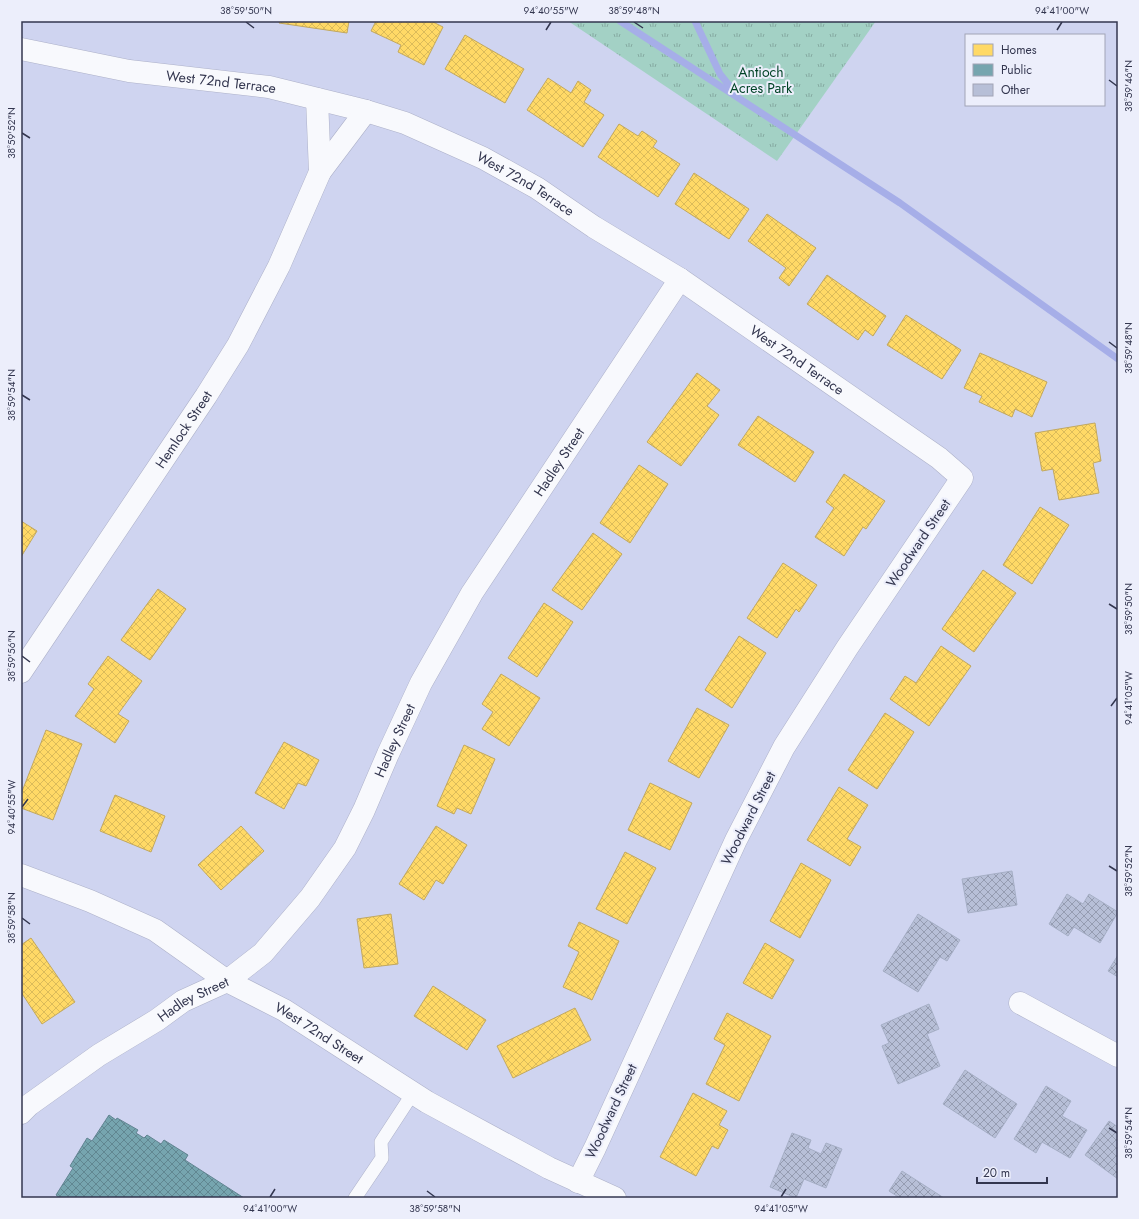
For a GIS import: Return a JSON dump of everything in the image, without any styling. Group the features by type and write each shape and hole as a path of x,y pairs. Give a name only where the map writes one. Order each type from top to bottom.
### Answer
{"street":[{"name":"West 72nd Terrace","path":"21,49 51,57 128,71 269,87 366,111 405,123 483,158 537,188 594,227 680,279 940,458 962,478"},
{"name":"Hemlock Street","path":"317,99 320,172"},
{"name":"Hemlock Street","path":"21,672 206,396 238,345 279,266 320,172 366,111"},
{"name":"Hadley Street","path":"21,1113 29,1105 99,1055 157,1020 183,1001 227,981 263,953 310,898 344,848 364,810 421,683 472,593 680,279"},
{"name":"Woodward Street","path":"578,1182 736,840 773,767 847,648 962,478"},
{"name":"West 72nd Street","path":"21,875 90,901 155,930 227,981 284,1010 413,1093 549,1168 615,1198"},
{"path":"1020,1003 1118,1056"}],"lane":[{"path":"355,1198 382,1158 381,1142 413,1093"}],"green space":[{"name":"Antioch Acres Park","path":"568,21 876,21 777,161"}],"building: Homes":[{"path":"280,21 349,21 347,33 279,23"},
{"path":"376,21 431,21 443,27 424,65 398,52 401,45 371,31"},
{"path":"465,35 524,69 505,103 445,69"},
{"path":"548,78 571,93 578,81 591,90 584,102 604,115 583,147 527,110"},
{"path":"619,124 638,136 642,131 657,141 653,147 680,164 658,197 598,157"},
{"path":"694,173 749,209 729,239 675,204"},
{"path":"767,214 816,248 789,286 779,278 786,268 748,241"},
{"path":"827,275 886,316 873,336 865,330 858,340 807,304"},
{"path":"906,315 961,350 942,379 887,345"},
{"path":"980,353 1047,382 1032,417 1015,409 1012,417 979,402 982,396 964,388"},
{"path":"697,373 720,390 707,406 719,415 681,466 647,442"},
{"path":"758,416 814,452 795,482 738,445"},
{"path":"1095,423 1101,461 1093,463 1099,493 1059,500 1053,469 1042,471 1035,433"},
{"path":"639,465 668,484 630,543 600,523"},
{"path":"844,474 885,501 866,529 863,527 844,556 815,537 834,508 826,502"},
{"path":"1040,507 1069,525 1032,584 1003,565"},
{"path":"21,521 37,531 21,557"},
{"path":"593,533 622,554 582,610 552,590"},
{"path":"783,563 817,585 799,612 796,609 777,638 747,618"},
{"path":"983,570 1016,593 974,652 942,629"},
{"path":"158,589 186,609 150,660 121,640"},
{"path":"544,603 573,622 537,677 508,658"},
{"path":"739,636 766,653 732,708 705,690"},
{"path":"941,646 971,666 929,726 890,699 905,676 916,683"},
{"path":"108,656 142,681 118,714 129,721 115,743 75,716 94,689 88,684"},
{"path":"501,674 540,698 509,746 482,729 493,712 482,704"},
{"path":"697,708 729,725 699,778 668,761"},
{"path":"885,713 914,732 877,789 848,770"},
{"path":"46,730 82,744 53,820 21,808 21,794"},
{"path":"284,742 319,760 306,786 298,783 284,809 255,793"},
{"path":"464,745 495,759 471,814 457,808 454,814 437,806"},
{"path":"650,783 692,803 670,850 628,830"},
{"path":"839,787 868,805 847,839 861,847 850,866 807,840"},
{"path":"115,795 165,816 151,852 100,831"},
{"path":"241,826 264,851 221,890 198,865"},
{"path":"436,826 467,845 443,884 436,880 424,900 399,884"},
{"path":"625,852 656,868 627,924 596,909"},
{"path":"801,863 831,880 800,938 770,921"},
{"path":"391,914 398,964 364,968 357,919"},
{"path":"579,922 619,941 592,1000 563,987 579,952 568,946"},
{"path":"31,938 75,1002 42,1024 21,992 21,945"},
{"path":"765,943 794,960 772,999 743,983"},
{"path":"433,986 486,1020 467,1050 414,1016"},
{"path":"575,1008 591,1040 513,1078 497,1046"},
{"path":"727,1013 771,1036 739,1101 706,1084 725,1045 714,1039"},
{"path":"693,1093 727,1111 719,1125 728,1130 718,1149 712,1146 696,1176 660,1157"}],"building: Public":[{"path":"109,1115 116,1120 117,1118 138,1130 136,1133 144,1138 147,1135 161,1144 164,1140 188,1155 185,1160 244,1198 60,1198 56,1195 73,1168 70,1166 87,1138 92,1141"}],"building: Other":[{"path":"1012,871 1017,905 968,913 962,879"},
{"path":"1067,894 1083,904 1089,894 1118,912 1100,943 1074,927 1068,936 1049,924"},
{"path":"918,914 960,940 947,961 940,957 918,992 883,971"},
{"path":"1118,955 1118,977 1108,971"},
{"path":"929,1004 939,1029 927,1034 940,1066 898,1084 882,1046 889,1043 881,1025"},
{"path":"965,1070 1017,1104 995,1138 943,1104"},
{"path":"1046,1086 1071,1101 1062,1116 1087,1130 1070,1158 1042,1142 1036,1153 1014,1139"},
{"path":"1109,1121 1118,1127 1118,1179 1085,1155"},
{"path":"792,1133 811,1140 808,1148 821,1154 826,1143 842,1149 826,1188 804,1179 796,1198 770,1187"},
{"path":"902,1171 944,1198 900,1198 889,1191"}],"waterway":[{"path":"620,21 900,203 1118,359"},
{"path":"695,21 720,74 736,94"}]}
